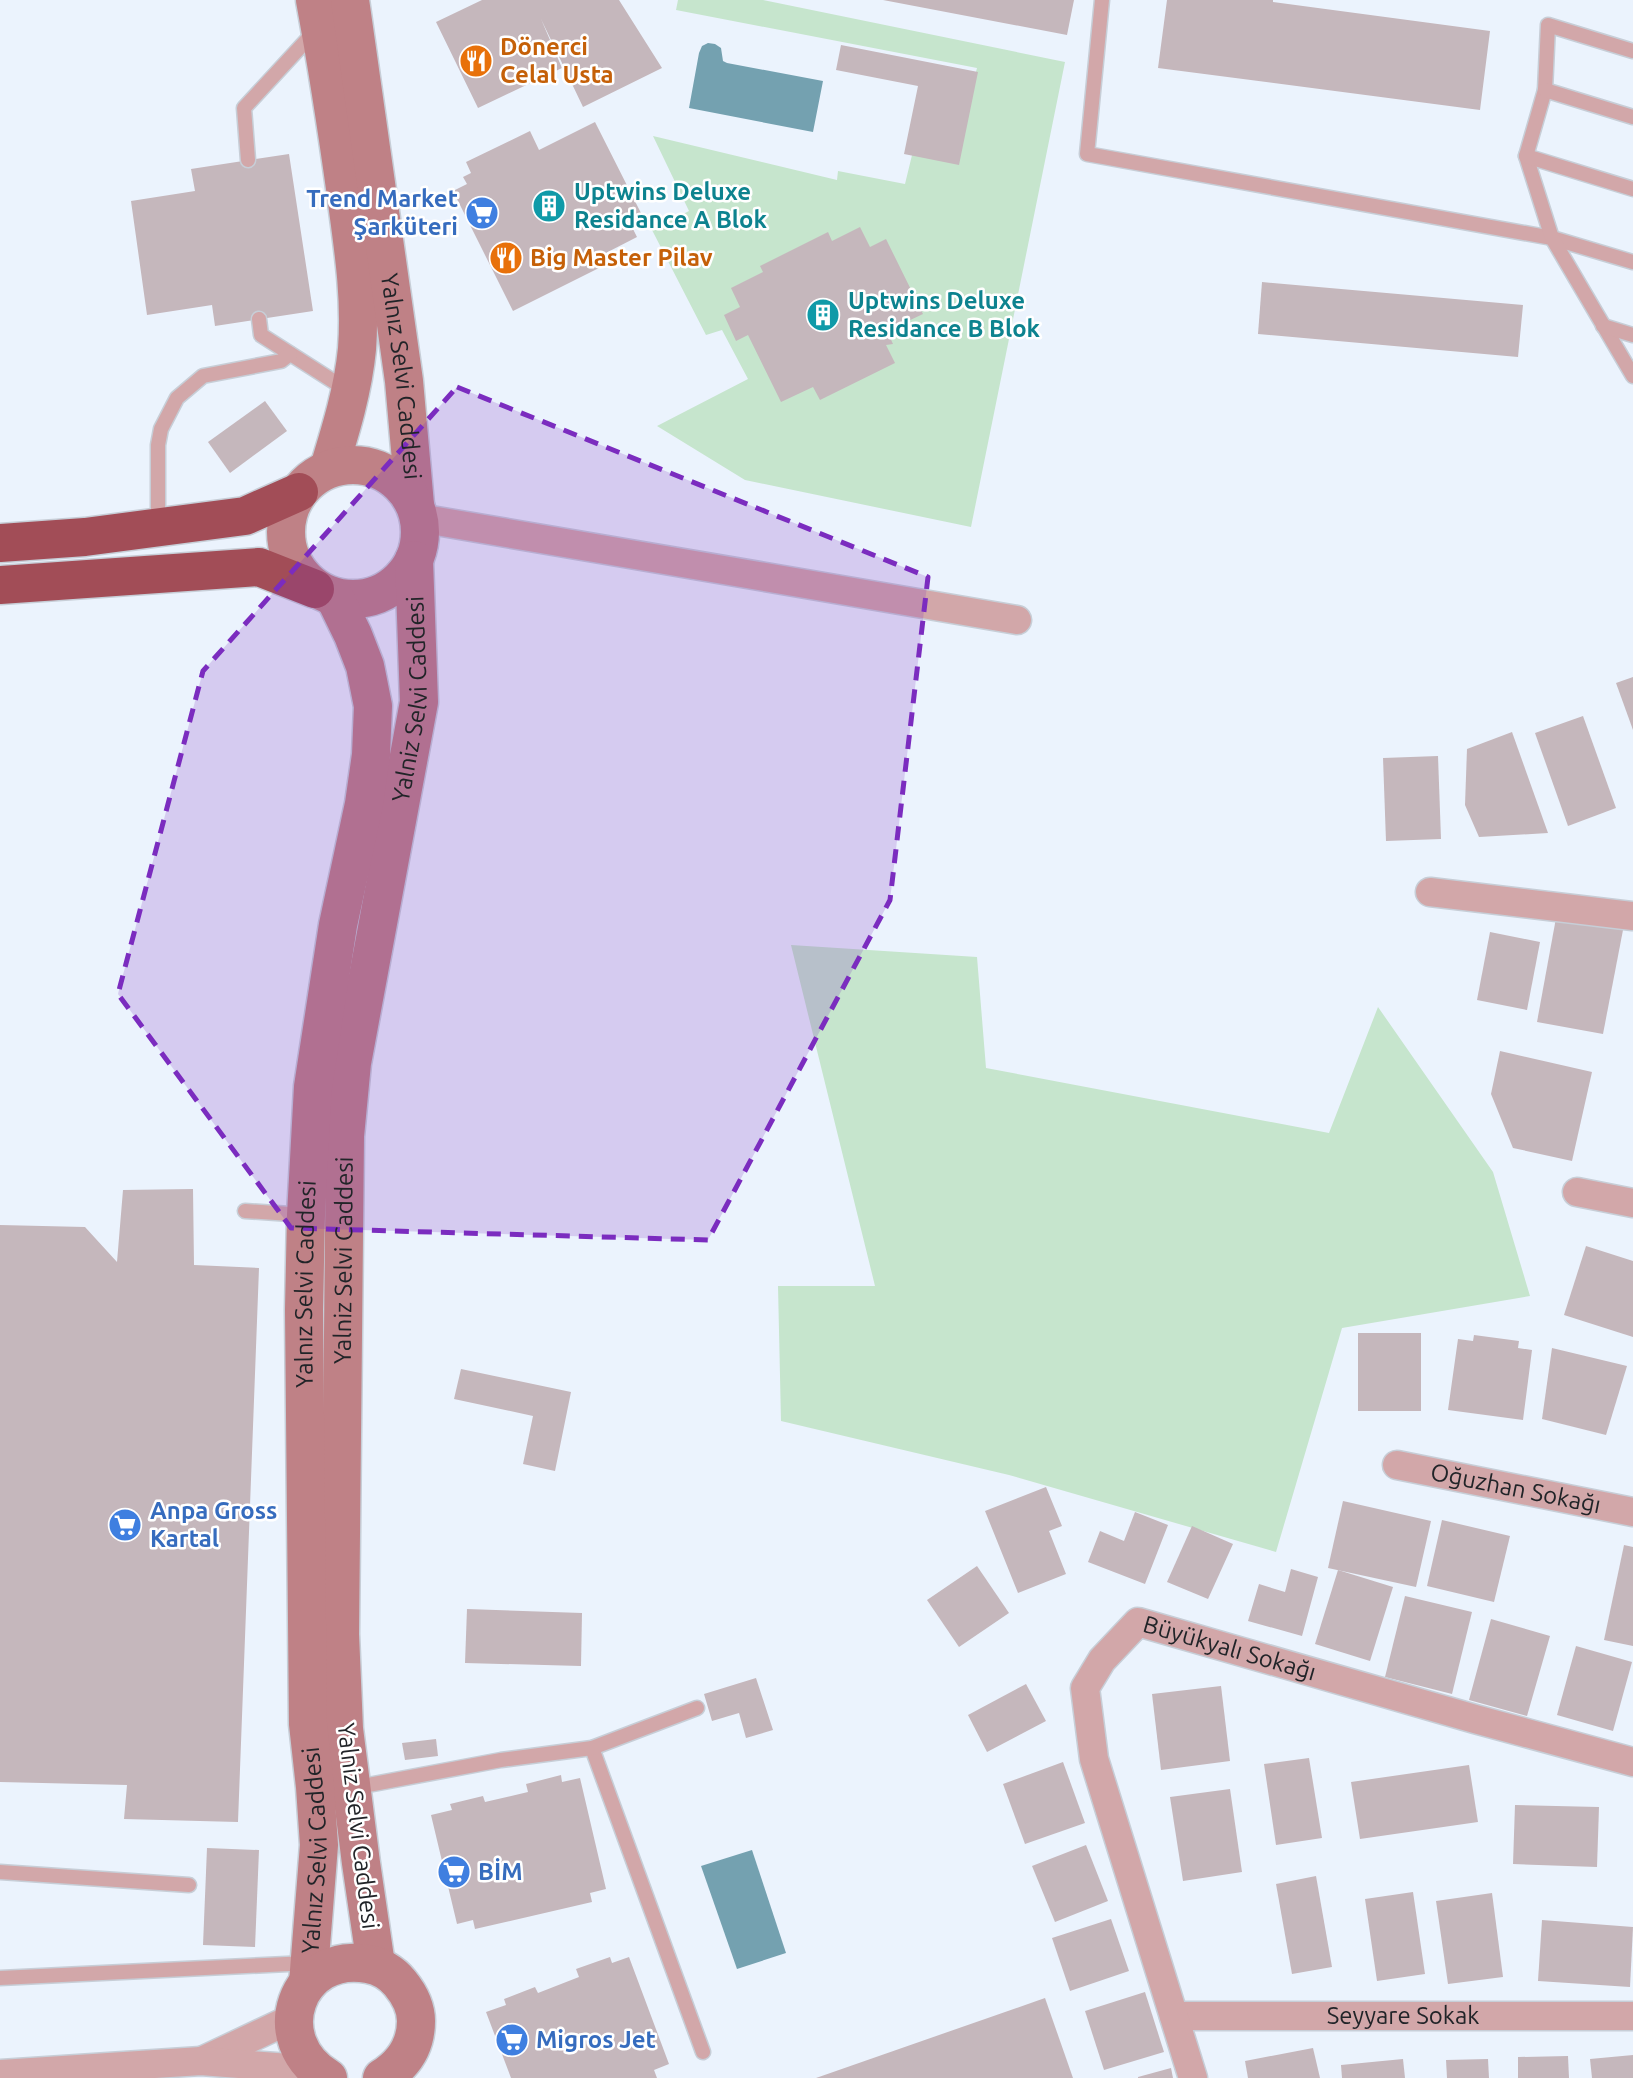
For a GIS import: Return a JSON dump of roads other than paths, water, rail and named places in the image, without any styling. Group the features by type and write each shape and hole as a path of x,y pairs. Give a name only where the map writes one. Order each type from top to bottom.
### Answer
{"highway":[{"path":"0,543 85,537 245,516 299,492"},
{"path":"0,585 259,567 325,593"}],"street":[{"name":"Yalnız Selvi Caddesi","path":"350,0 404,381 419,547 414,560"},
{"name":"Yalnız Selvi Caddesi","path":"317,13 332,96 356,274 359,318 351,393 329,468"},
{"name":"Yalnız Selvi Caddesi","path":"293,2018 309,1973 319,1845 308,1724 304,1324 306,1215 313,1087 338,925 364,804 371,755 373,706 365,666 353,635 325,593 299,574 289,555 285,535 287,514 299,492 312,478 329,468 349,464 369,467 388,475 404,488 417,512"},
{"path":"417,512 1017,620"},
{"path":"325,593 357,601 379,595 397,584 414,560"},
{"name":"Yalniz Selvi Caddesi","path":"376,1965 344,1729 340,1634 345,1136 352,1063 419,702 414,560"},
{"path":"1430,892 1626,911"},
{"path":"1577,1192 1633,1203"},
{"name":"Oğuzhan Sokağı","path":"1397,1465 1633,1511"},
{"name":"Büyükyalı Sokağı","path":"1193,2078 1094,1759 1085,1688 1102,1660 1138,1622 1633,1762"},
{"name":"Yalnız Selvi Caddesi","path":"309,1973 339,1964 358,1962 376,1965"},
{"path":"376,1965 395,1976 402,1984 416,2013 416,2034 408,2054 391,2075"},
{"name":"Seyyare Sokak","path":"1174,2016 1633,2016"},
{"path":"201,2061 293,2018 295,2037 302,2054 322,2074"},
{"path":"0,2074 201,2061 322,2074"}],"lane":[{"path":"1102,0 1087,154 1552,237 1633,262"},
{"path":"248,160 244,108 317,13"},
{"path":"1633,51 1548,25 1545,90 1526,156 1552,237 1633,376"},
{"path":"1545,90 1633,117"},
{"path":"1526,156 1633,189"},
{"path":"260,319 261,335 351,393"},
{"path":"1603,326 1633,335"},
{"path":"158,527 158,445 161,429 177,398 203,376 281,361 290,354"},
{"path":"245,1211 306,1215"},
{"path":"352,1788 501,1760 592,1748 697,1708"},
{"path":"592,1748 703,2052"},
{"path":"0,1872 189,1885"},
{"path":"0,1978 309,1973"}],"water":[{"path":"708,43 721,48 723,61 727,63 823,81 813,132 689,108 699,53 702,46"},
{"path":"752,1850 786,1953 737,1969 701,1866"}],"place":[{"name":"Dönerci Celal Usta","path":"476,61"},
{"name":"Uptwins Deluxe Residance A Blok","path":"549,206"},
{"name":"Trend Market Şarküteri","path":"482,213"},
{"name":"Big Master Pilav","path":"506,258"},
{"name":"Uptwins Deluxe Residance B Blok","path":"823,315"},
{"name":"Anpa Gross Kartal","path":"125,1525"},
{"name":"BİM","path":"454,1872"},
{"name":"Migros Jet","path":"512,2040"}]}
